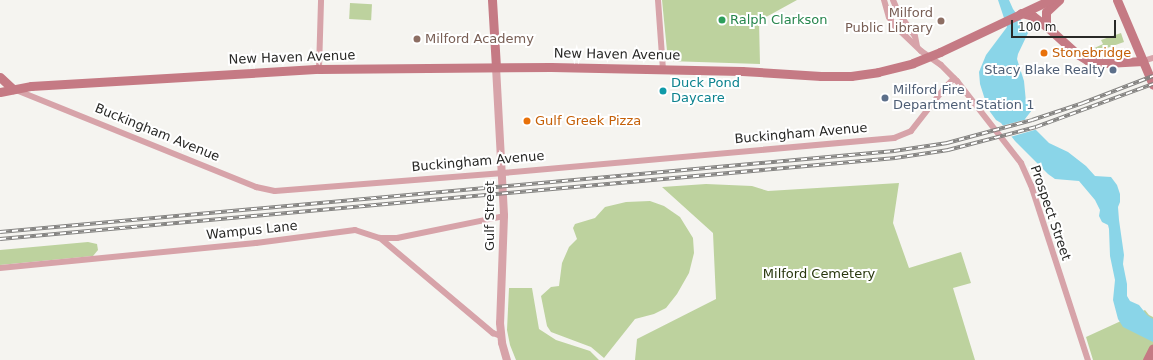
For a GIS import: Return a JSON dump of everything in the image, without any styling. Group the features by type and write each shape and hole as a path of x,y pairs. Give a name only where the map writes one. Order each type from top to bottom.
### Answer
{"main road":[{"name":"Gulf Street","path":"492,0 496,67"},
{"name":"New Haven Avenue","path":"0,92 13,89 319,69 496,67 663,69 851,76 900,67 929,57 1002,21 1050,0"},
{"path":"1046,26 1046,12 1059,0"},
{"path":"1117,0 1153,85"},
{"path":"1019,14 1033,16 1077,54 1087,60 1106,63 1143,62"},
{"name":"Buckingham Avenue","path":"0,78 13,89"}],"street":[{"path":"319,69 321,0"},
{"path":"658,0 663,69"},
{"name":"Prospect Street","path":"884,0 889,17 894,25 954,78 1013,152 1026,172 1088,360"},
{"path":"893,0 898,12 915,36 917,46"},
{"path":"1143,62 1153,58"},
{"name":"Gulf Street","path":"496,67 503,173 504,216 501,336 507,360"},
{"name":"Buckingham Avenue","path":"13,89 263,190 282,190 503,173 894,138 911,131 942,90 954,78"},
{"name":"Wampus Lane","path":"0,268 256,243 355,230 380,238 413,236 504,216"},
{"path":"380,238 493,333 501,336"}],"green space":[{"path":"662,0 797,0 759,21 760,64 668,61"},
{"path":"350,3 372,4 371,20 349,19"},
{"path":"1121,33 1124,42 1090,54 1086,52 1103,44 1101,40"},
{"name":"Milford Cemetery","path":"899,183 893,223 909,268 961,252 971,283 953,288 975,360 635,360 637,339 716,299 713,233 662,187 706,184 752,186 768,191"},
{"path":"650,201 664,206 680,217 693,238 694,253 689,273 677,294 666,308 654,314 635,319 604,358 591,347 551,332 547,326 541,296 551,287 559,286 562,263 569,247 577,239 573,228 575,224 595,218 605,207 626,202"},
{"path":"88,242 97,244 98,250 93,256 0,265 0,250"},
{"path":"509,288 532,288 539,329 556,340 590,351 599,360 516,360 510,345 507,330"},
{"path":"1145,310 1153,317 1153,360 1093,360 1086,337"}],"water":[{"path":"998,0 1009,0 1013,9 1021,20 1022,27 1028,33 1017,59 1024,81 1026,102 1032,110 1025,119 1049,143 1068,152 1086,166 1095,176 1111,177 1117,185 1120,194 1120,202 1118,207 1124,255 1123,264 1127,284 1127,296 1130,301 1139,305 1147,315 1153,319 1153,342 1123,327 1118,319 1113,300 1115,280 1110,256 1109,229 1108,225 1102,222 1099,216 1100,210 1095,200 1079,181 1055,179 1048,174 1015,141 988,109 980,84 979,72 986,55 1007,27"}],"pier":[{"path":"1028,119 1038,129 1010,137 1001,126"}],"railway":[{"path":"0,232 894,151 947,143 1032,120 1083,103 1153,76"},
{"path":"0,239 895,158 948,150 1036,127 1153,84"}],"place":[{"name":"Ralph Clarkson","path":"722,20"},
{"name":"Milford Public Library","path":"941,21"},
{"name":"Milford Academy","path":"417,39"},
{"name":"Stonebridge","path":"1044,53"},
{"name":"Stacy Blake Realty","path":"1113,70"},
{"name":"Duck Pond Daycare","path":"663,91"},
{"name":"Milford Fire Department Station 1","path":"885,98"},
{"name":"Gulf Greek Pizza","path":"527,121"}]}
